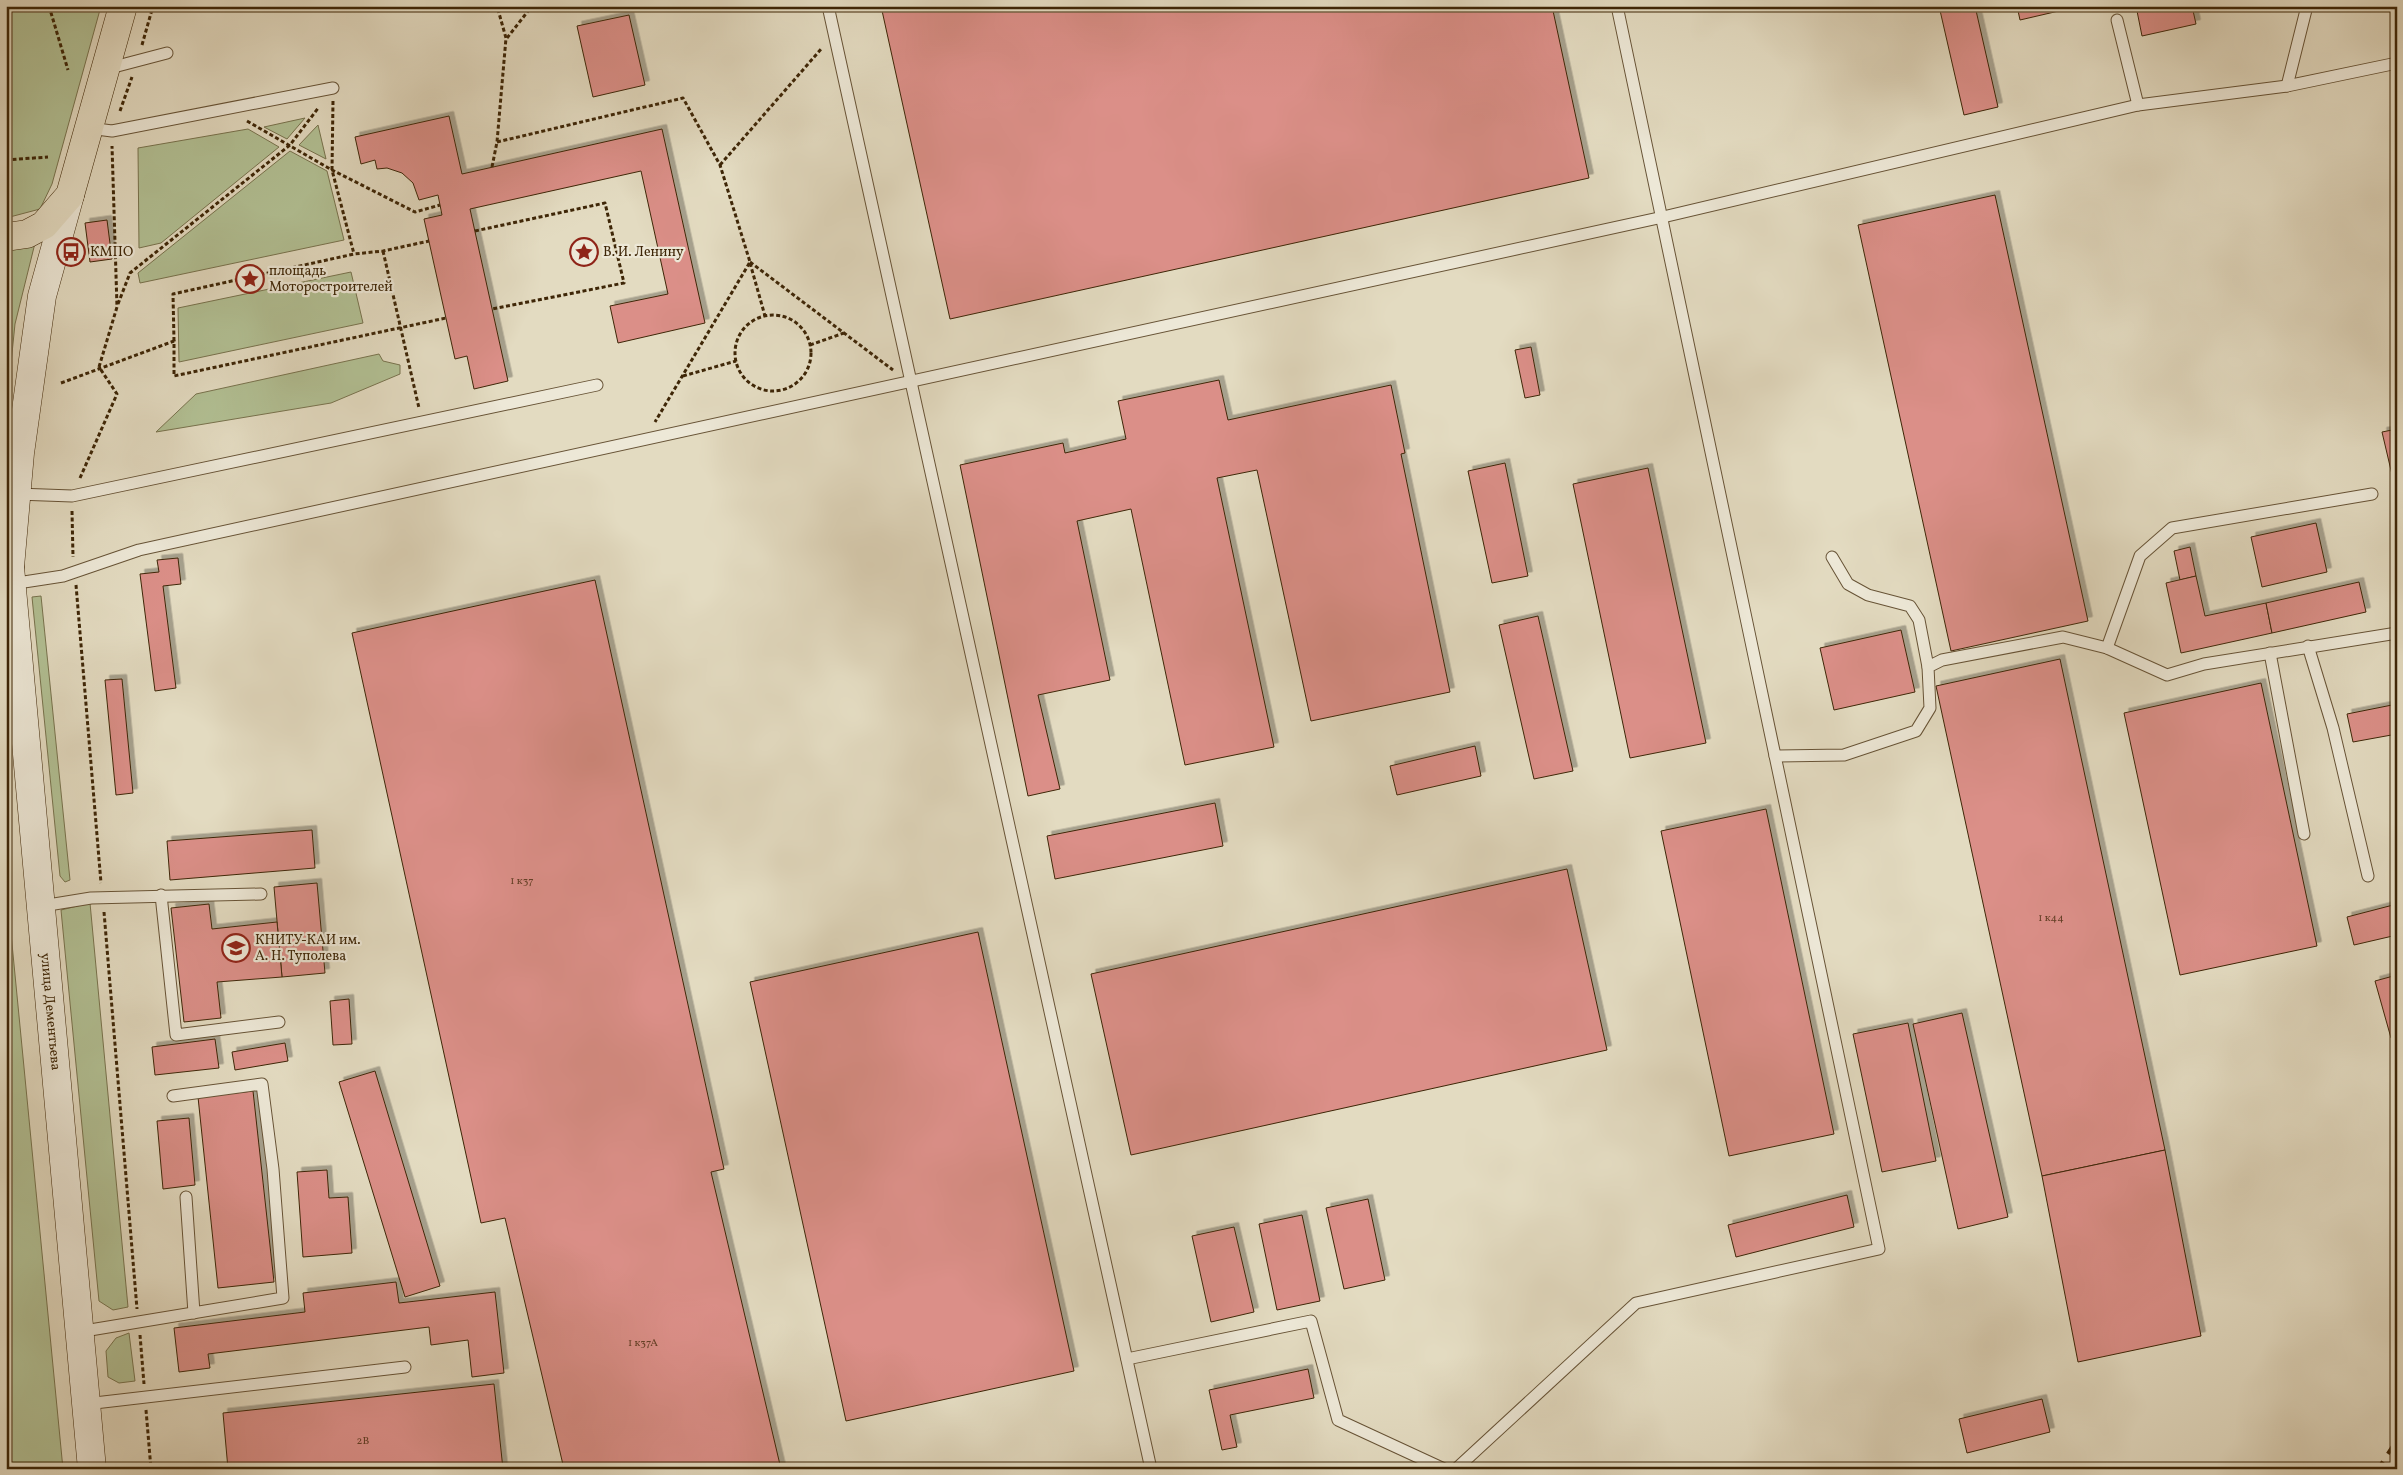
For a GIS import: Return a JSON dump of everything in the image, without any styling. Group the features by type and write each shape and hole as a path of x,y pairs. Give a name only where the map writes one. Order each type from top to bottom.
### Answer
{"main road":[{"path":"6,237 26,234 44,225 70,195 101,130 106,70 123,6"},
{"name":"улица Дементьева","path":"70,195 42,296 10,497 8,572 13,666 42,906 84,1404 92,1469"}],"lane":[{"path":"828,6 1151,1469"},
{"path":"1456,1469 1636,1303 1879,1249 1617,6"},
{"path":"2287,86 2307,6"},
{"path":"2117,20 2138,105"},
{"path":"106,70 167,53"},
{"path":"8,572 63,576 138,550 910,383 1663,217 2138,105 2287,86 2397,63"},
{"path":"101,130 227,109 333,88"},
{"path":"10,497 72,496 597,385"},
{"path":"2107,648 2140,556 2172,528 2372,494"},
{"path":"1775,756 1844,755 1916,731 1930,708 1928,667 1919,620 1910,606 1868,595 1848,584 1832,557"},
{"path":"1928,667 1942,660 2063,638 2107,648 2166,675 2204,664 2397,633"},
{"path":"2308,646 2334,728 2368,876"},
{"path":"2270,653 2304,834"},
{"path":"42,906 91,898 261,894"},
{"path":"161,895 176,1035 279,1022"},
{"path":"78,1332 283,1298 273,1169 262,1084 173,1096"},
{"path":"186,1197 194,1313"},
{"path":"1127,1359 1311,1321 1338,1420 1444,1469"},
{"path":"84,1404 405,1367"}],"path":[{"path":"49,6 68,70"},
{"path":"492,167 498,142 506,38 497,6"},
{"path":"506,38 532,6"},
{"path":"720,164 834,34"},
{"path":"99,368 117,307 130,273 290,145 333,88"},
{"path":"333,88 332,170 354,254"},
{"path":"498,142 683,98 720,164 765,316"},
{"path":"227,109 332,170 415,212 440,205"},
{"path":"101,130 117,307"},
{"path":"6,160 48,157"},
{"path":"475,231 605,203 624,283 492,309"},
{"path":"429,241 382,251 354,254 173,294 174,376 446,318"},
{"path":"382,251 422,422"},
{"path":"750,262 910,383"},
{"path":"644,440 750,262"},
{"path":"777,315 788,318 806,334 810,345 809,364 805,373 799,380 782,390 772,391 753,385 745,379 736,361 735,349 738,338 749,324 765,316 777,315"},
{"path":"810,345 844,333"},
{"path":"61,383 174,342"},
{"path":"682,376 736,361"}],"green space":[{"path":"6,6 101,6 52,184 40,209 6,218"},
{"path":"305,118 287,139 264,127"},
{"path":"318,125 326,159 299,145"},
{"path":"248,129 279,147 161,243 139,248 138,148"},
{"path":"290,151 327,171 344,240 140,283 138,273"},
{"path":"36,239 15,324 6,412 6,251 26,247"},
{"path":"351,272 363,323 179,362 178,308"},
{"path":"379,354 383,361 400,365 400,374 331,403 156,432 196,394"},
{"path":"41,596 70,880 65,882 60,876 32,597"},
{"path":"6,882 63,1469 6,1469"},
{"path":"90,903 128,1307 113,1310 99,1301 61,910"},
{"path":"129,1333 135,1381 119,1383 108,1377 106,1351 116,1338"}],"building":[{"path":"881,6 1552,6 1589,178 950,319"},
{"path":"1939,6 1975,6 1998,107 1964,115"},
{"path":"2017,6 2076,6 2076,7 2020,20"},
{"path":"2136,6 2192,6 2196,24 2142,36"},
{"path":"629,15 645,85 593,97 577,26"},
{"path":"449,116 462,174 662,129 705,323 618,343 610,306 668,294 641,171 470,209 508,381 474,389 467,356 455,359 424,219 442,215 438,195 419,200 413,183 402,173 387,168 377,169 375,160 361,164 355,137"},
{"path":"1995,195 2088,621 1951,651 1858,225"},
{"path":"107,220 112,259 90,262 85,223"},
{"path":"1531,347 1540,395 1525,398 1515,350"},
{"path":"1219,380 1228,420 1391,385 1405,453 1401,454 1450,692 1311,721 1257,470 1217,478 1274,747 1185,765 1131,509 1077,521 1110,680 1038,695 1060,789 1028,796 960,465 1063,443 1065,453 1126,439 1118,401"},
{"path":"2397,429 2397,496 2382,432"},
{"path":"1505,463 1528,576 1492,583 1468,471"},
{"path":"1648,468 1706,743 1630,758 1573,484"},
{"path":"2316,523 2327,572 2262,587 2251,537"},
{"path":"2190,547 2196,576 2180,580 2174,551"},
{"path":"178,558 181,584 163,586 176,688 155,691 140,574 159,572 157,560"},
{"path":"2196,576 2205,616 2266,603 2272,633 2181,653 2166,583"},
{"path":"595,580 724,1169 711,1172 781,1469 564,1469 505,1218 481,1223 352,633"},
{"path":"2359,582 2366,612 2272,633 2266,603"},
{"path":"1538,616 1573,771 1534,779 1499,625"},
{"path":"1901,630 1915,692 1834,710 1820,648"},
{"path":"2060,659 2165,1150 2042,1176 1936,686"},
{"path":"122,679 133,793 116,795 105,680"},
{"path":"2261,683 2317,946 2180,975 2124,713"},
{"path":"2397,704 2397,734 2353,742 2347,714"},
{"path":"1475,746 1481,776 1397,795 1390,766"},
{"path":"1215,803 1223,846 1055,879 1047,836"},
{"path":"1766,809 1834,1134 1729,1156 1661,831"},
{"path":"312,830 315,868 170,880 167,841"},
{"path":"1567,869 1607,1050 1131,1155 1091,974"},
{"path":"317,883 325,973 282,977 274,887"},
{"path":"209,904 212,929 277,922 282,977 217,982 221,1018 184,1022 171,908"},
{"path":"2397,904 2397,935 2354,945 2347,917"},
{"path":"978,932 1074,1371 846,1421 750,982"},
{"path":"2397,975 2397,1037 2391,1038 2375,981"},
{"path":"349,999 352,1044 333,1045 330,1001"},
{"path":"1962,1013 2008,1217 1958,1229 1913,1024"},
{"path":"1908,1023 1936,1161 1882,1172 1853,1034"},
{"path":"215,1039 219,1068 155,1075 152,1047"},
{"path":"285,1043 288,1061 235,1070 232,1052"},
{"path":"375,1071 440,1286 405,1297 339,1082"},
{"path":"253,1091 274,1282 218,1288 198,1097"},
{"path":"189,1118 195,1185 163,1189 157,1121"},
{"path":"2165,1150 2201,1336 2078,1362 2042,1176"},
{"path":"327,1170 329,1198 348,1197 352,1253 303,1257 297,1172"},
{"path":"1847,1195 1854,1227 1736,1257 1728,1225"},
{"path":"1368,1199 1385,1280 1344,1289 1326,1208"},
{"path":"1302,1215 1320,1301 1277,1310 1259,1224"},
{"path":"1234,1227 1254,1312 1211,1322 1192,1236"},
{"path":"396,1282 399,1303 495,1292 504,1373 472,1377 468,1340 431,1345 429,1327 208,1354 210,1368 179,1372 174,1328 305,1312 303,1293"},
{"path":"1308,1369 1314,1398 1230,1415 1237,1447 1222,1450 1209,1390"},
{"path":"494,1384 503,1469 228,1469 223,1413"},
{"path":"2042,1399 2050,1432 1967,1453 1959,1419"}],"railway":[{"path":"2378,1469 2397,1440"}],"place":[{"name":"КМПО","path":"71,252"},
{"name":"В. И. Ленину","path":"584,252"},
{"name":"площадь Моторостроителей","path":"250,279"},
{"name":"КНИТУ-КАИ им. А. Н. Туполева","path":"236,948"}]}
